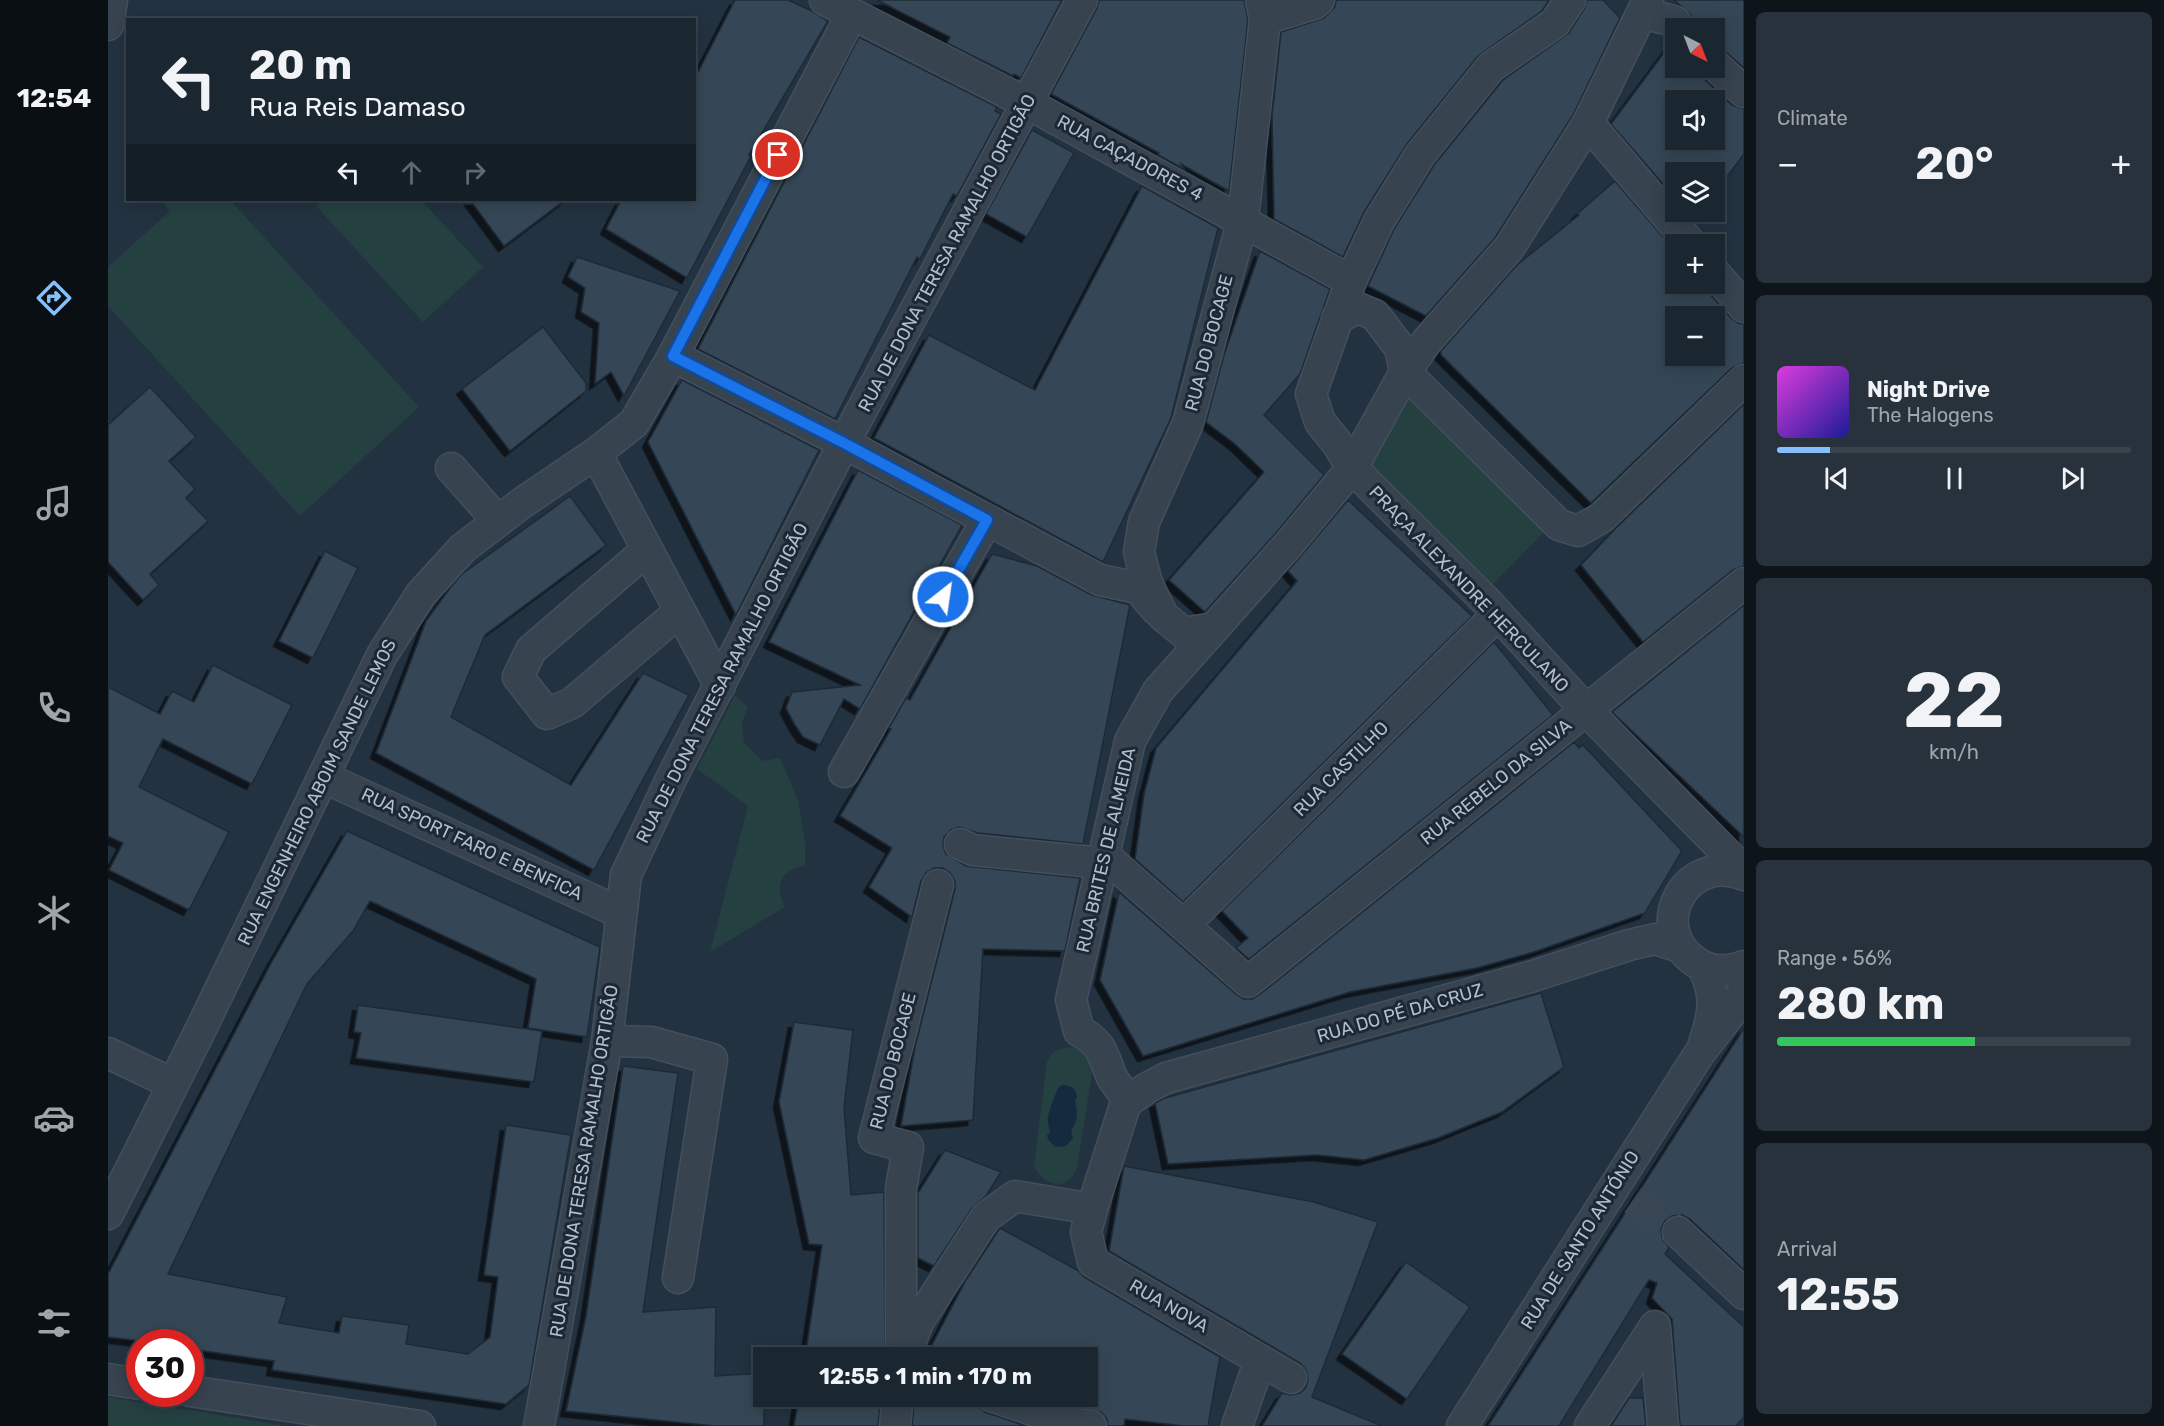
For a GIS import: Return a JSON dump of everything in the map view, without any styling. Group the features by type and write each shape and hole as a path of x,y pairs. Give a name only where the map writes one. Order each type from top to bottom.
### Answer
{"street":[{"path":"108,25 112,0"},
{"name":"RUA CAÇADORES 4","path":"825,0 1027,103 1243,219 1351,281"},
{"name":"RUA DE DONA TERESA RAMALHO ORTIGÃO","path":"539,1426 607,1041 626,875 672,777 844,443 1082,0"},
{"path":"1263,10 1314,4 1319,0"},
{"name":"PRAÇA ALEXANDRE HERCULANO","path":"1570,0 1555,22 1491,67 1420,155 1379,221 1351,281 1311,394 1320,422 1352,468 1498,614 1586,710 1744,873"},
{"path":"1352,468 1405,372 1427,341 1509,248 1588,123 1650,8 1668,18"},
{"name":"RUA DO BOCAGE","path":"1162,616 1147,583 1139,552 1144,522 1188,423 1243,219 1263,10"},
{"name":"RUA ENGENHEIRO ABOIM SANDE LEMOS","path":"178,1075 382,655 421,594 463,548 634,423 673,356 852,14"},
{"path":"1725,74 1744,92"},
{"path":"1588,123 1682,234"},
{"path":"1725,285 1744,307"},
{"path":"1337,318 1358,308 1375,315 1400,348 1405,372 1559,525 1578,531 1601,518 1744,380"},
{"path":"673,356 844,443 1100,580 1138,588 1162,616 1184,633 1214,628"},
{"path":"1334,439 1354,441 1373,430"},
{"path":"596,453 720,686"},
{"path":"451,468 498,521"},
{"name":"RUA BRITES DE ALMEIDA","path":"1127,1099 1112,1077 1108,1063 1100,1049 1090,1036 1078,1031 1071,1000 1130,741 1158,691 1289,544 1352,468"},
{"path":"844,772 987,520"},
{"path":"647,550 531,650 518,677 547,714 572,703 679,612"},
{"name":"RUA REBELO DA SILVA","path":"1184,924 1248,982 1744,583"},
{"name":"RUA CASTILHO","path":"1184,924 1498,614"},
{"name":"RUA SPORT FARO E BENFICA","path":"323,777 621,913"},
{"path":"960,844 973,850 1103,859 1184,924"},
{"path":"1744,873 1720,870 1704,873 1692,880 1681,892 1673,912 1673,930 1680,947 1690,959 1703,967 1723,971 1744,966"},
{"name":"RUA DO BOCAGE","path":"903,1347 901,1189 908,1147 874,1138 938,885"},
{"name":"RUA DO PÉ DA CRUZ","path":"1127,1099 1127,1102 1166,1078 1530,977 1629,945 1655,939 1680,947"},
{"path":"1699,1054 1711,1022 1712,985 1703,967"},
{"path":"1699,1054 1732,1011 1744,990"},
{"path":"607,1041 651,1042 712,1059 678,1278"},
{"path":"108,1053 178,1075 108,1214"},
{"name":"RUA DE SANTO ANTÓNIO","path":"1462,1426 1623,1194 1699,1054"},
{"path":"908,1347 918,1322 986,1217 1015,1196 1092,1209 1127,1099"},
{"name":"RUA NOVA","path":"1092,1209 1086,1232 1093,1262 1291,1378"},
{"path":"1678,1232 1744,1294"},
{"path":"1590,1426 1655,1326 1663,1426"},
{"path":"1237,1426 1260,1360"},
{"path":"108,1379 126,1382"},
{"path":"204,1393 420,1426"},
{"path":"895,1426 897,1407"},
{"path":"1024,1407 1074,1424 1091,1426"}],"green space":[{"path":"161,201 231,201 419,407 300,516 108,306 108,267 170,211"},
{"path":"322,201 422,201 483,267 423,322 316,206"},
{"path":"1409,387 1547,529 1491,586 1366,461"},
{"path":"735,695 748,707 742,722 744,743 763,761 780,758 798,800 805,842 805,866 790,871 782,880 780,892 785,907 710,952 748,806 697,769"},
{"path":"1073,1047 1085,1054 1093,1066 1077,1168 1068,1181 1056,1184 1044,1179 1034,1166 1047,1061 1058,1050"},
{"path":"108,1397 126,1400 126,1407 169,1407 286,1426 108,1426"}],"water":[{"path":"1064,1085 1076,1092 1077,1117 1071,1130 1073,1138 1066,1146 1055,1147 1047,1135 1050,1132 1048,1117 1060,1086"}],"building":[{"path":"735,0 788,0 828,21 749,155 751,156 687,278 606,229 620,201 696,201 696,76"},
{"path":"877,0 1062,0 1021,78 947,43 950,37"},
{"path":"1099,0 1244,0 1248,20 1229,191 1181,164 1184,169 1158,155 1159,153 1051,94 1097,8"},
{"path":"1336,0 1549,0 1542,11 1478,56 1407,144 1364,212 1343,257 1274,219 1272,116 1281,32 1324,18 1335,7"},
{"path":"1587,0 1603,0 1620,18 1573,115 1495,238 1426,316 1368,286 1394,229 1434,165 1503,80 1569,33"},
{"path":"1674,0 1744,0 1744,68 1725,51 1725,18 1693,17"},
{"path":"859,37 997,107 995,111 1001,114 957,196 953,194 920,259 917,257 835,419 698,349"},
{"path":"1665,51 1665,78 1703,78 1716,90 1665,90 1665,150 1725,150 1725,98 1732,105 1744,109 1744,154 1725,179 1725,162 1665,162 1665,186 1611,124"},
{"path":"1032,130 1074,153 1027,237 986,214"},
{"path":"1615,181 1665,239 1665,294 1710,294 1720,306 1665,306 1665,366 1725,366 1725,311 1738,323 1744,324 1744,363 1732,368 1591,503 1441,355 1441,351 1517,265 1579,215 1577,214"},
{"path":"1142,186 1218,228 1171,418 1103,562 874,438 929,335 1035,390"},
{"path":"471,201 564,201 504,246"},
{"path":"1260,251 1330,289 1300,374 1264,415 1324,475 1205,612 1169,580 1264,472 1235,444 1206,422 1224,355"},
{"path":"577,257 680,291 624,396 611,372 595,384 599,323 581,312 585,288 568,277"},
{"path":"543,327 586,383 586,391 510,451 462,389"},
{"path":"682,380 819,450 736,615 648,442"},
{"path":"150,387 196,437 169,461 195,489 186,498 208,521 150,574 159,585 143,600 108,562 108,425"},
{"path":"1744,404 1744,566 1733,570 1643,642 1581,565"},
{"path":"858,470 962,525 860,709 844,699 820,745 803,737 786,708 792,692 860,685 769,642"},
{"path":"570,496 606,545 485,635 451,717 571,785 643,673 689,695 594,870 376,753 426,621 450,588 462,574"},
{"path":"1348,500 1472,616 1183,902 1135,859 1144,794 1156,748 1297,581 1288,571"},
{"path":"325,551 358,568 313,658 279,641"},
{"path":"992,554 1037,566 1092,595 1130,605 1083,844 978,833 959,827 951,830 944,837 943,846 946,854 966,866 1080,878 1065,951 983,949 973,1120 901,1126 915,1047 955,889 955,881 943,868 934,868 926,873 921,881 912,917 869,887 892,848 840,816 891,729 889,728 906,698 910,700"},
{"path":"1744,605 1744,837 1612,712"},
{"path":"1494,642 1553,715 1249,959 1236,948 1248,938 1222,911"},
{"path":"213,665 292,705 252,784 163,739 139,787 229,832 189,910 109,870 123,843 108,836 108,687 160,714 172,691 194,702"},
{"path":"1574,742 1579,748 1583,745 1682,851 1645,913 1534,952 1477,968 1350,992 1143,1056 1100,980 1119,892 1237,995 1244,999 1252,999"},
{"path":"347,831 600,947 587,1037 528,1028 536,979 370,901 353,931 307,984 168,1274 287,1297 279,1323 339,1333 342,1316 409,1325 406,1344 468,1354 490,1337 498,1277 484,1275 506,1125 571,1135 529,1385 506,1404 272,1370 274,1361 204,1351 204,1329 126,1329 126,1339 108,1337 108,1274 270,965"},
{"path":"1541,993 1564,1067 1502,1112 1438,1138 1364,1160 1317,1155 1168,1164 1155,1103 1165,1098"},
{"path":"358,1005 542,1031 534,1082 356,1058 361,1033 354,1032"},
{"path":"794,1022 853,1030 844,1108 851,1195 884,1192 885,1347 807,1347 822,1245 809,1244 779,1102"},
{"path":"1744,1028 1744,1270 1690,1219 1682,1215 1672,1216 1665,1221 1661,1229 1662,1238 1669,1247 1665,1254 1744,1327 1744,1417 1736,1426 1680,1426 1672,1319 1652,1298 1657,1283 1649,1280 1559,1426 1488,1426"},
{"path":"623,1066 678,1073 643,1312 716,1307 715,1376 753,1374 753,1407 764,1407 764,1426 715,1426 566,1411 586,1316"},
{"path":"945,1150 1001,1172 986,1196 972,1208 934,1266 918,1258 918,1193"},
{"path":"1124,1166 1314,1202 1378,1222 1312,1397 1382,1426 1262,1426 1282,1393 1291,1395 1300,1393 1306,1387 1308,1379 1306,1370 1300,1363 1109,1251"},
{"path":"1000,1228 1079,1271 1084,1277 1220,1357 1208,1426 1184,1426 1125,1419 1124,1426 1108,1426 1107,1419 1101,1412 1078,1407 1098,1407 1098,1347 931,1347 966,1280"},
{"path":"1406,1262 1470,1307 1407,1399 1342,1354"},
{"path":"1629,1398 1643,1398 1646,1426 1611,1426"},
{"path":"797,1407 880,1407 878,1426 794,1426"},
{"path":"914,1407 978,1407 985,1412 1026,1426 912,1426"}],"tunnel":[{"path":"1633,1200 1678,1232"}],"route":[{"path":"778,155 673,356 844,443 987,520 943,597"}]}
